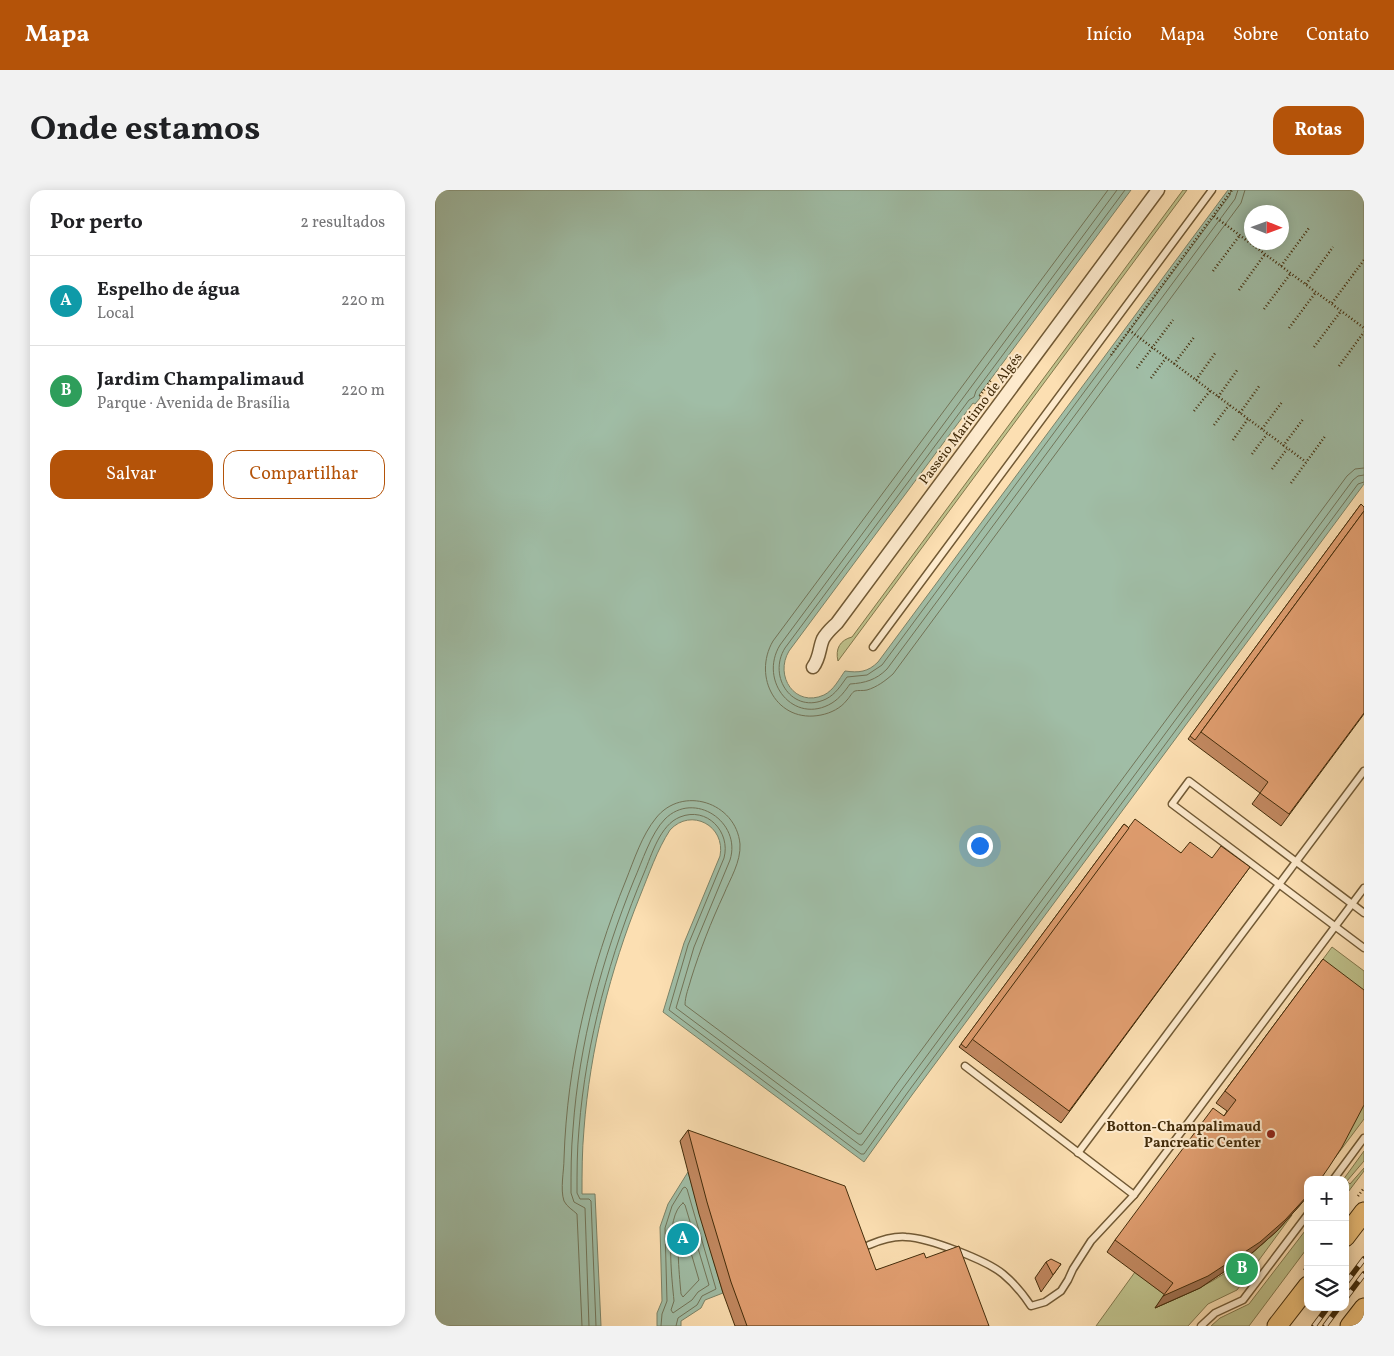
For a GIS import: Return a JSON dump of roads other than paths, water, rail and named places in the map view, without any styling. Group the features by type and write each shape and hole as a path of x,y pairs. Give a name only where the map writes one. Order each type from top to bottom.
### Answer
{"main road":[{"path":"1349,1231 1364,1212"},
{"path":"1277,1326 1304,1291"},
{"path":"1350,1326 1364,1308"}],"street":[{"name":"Passeio Marítimo de Algés","path":"813,667 819,658 821,646 827,633 837,623 1158,190"}],"lane":[{"path":"873,647 1212,190"},
{"path":"1078,1153 1364,771"},
{"path":"1364,913 1189,780 1172,804 1364,948"},
{"path":"869,1245 886,1238 906,1237 936,1244 987,1263 1003,1273 1021,1290 1031,1306 1045,1302 1061,1291 1091,1241 1134,1195 1364,888"},
{"path":"965,1066 1134,1195"},
{"path":"1336,1176 1364,1138"},
{"path":"1201,1326 1215,1313 1243,1300 1304,1219"}],"water":[{"path":"435,190 1131,190 979,395 980,398 975,404 973,403 789,651 784,670 790,687 804,697 814,698 824,695 831,690 845,671 863,671 871,668 878,662 1228,190 1364,190 1364,484 864,1162 663,1012 684,943 720,856 718,836 705,823 697,820 688,820 678,823 670,830 650,871 619,953 596,1040 591,1070 583,1137 582,1194 595,1194 601,1326 435,1326"},
{"path":"688,1172 723,1293 705,1300 701,1308 681,1321 681,1326 657,1326 657,1313 662,1301 660,1227 668,1204"}],"railway":[{"path":"1349,1279 1364,1259"},
{"path":"1349,1294 1364,1274"},
{"path":"1314,1326 1325,1311"},
{"path":"1325,1326 1336,1311"}],"place":[{"name":"Botton-Champalimaud Pancreatic Center","path":"1271,1134"},
{"name":"Espelho de água","path":"683,1239"},
{"name":"Jardim Champalimaud","path":"1242,1269"}]}
